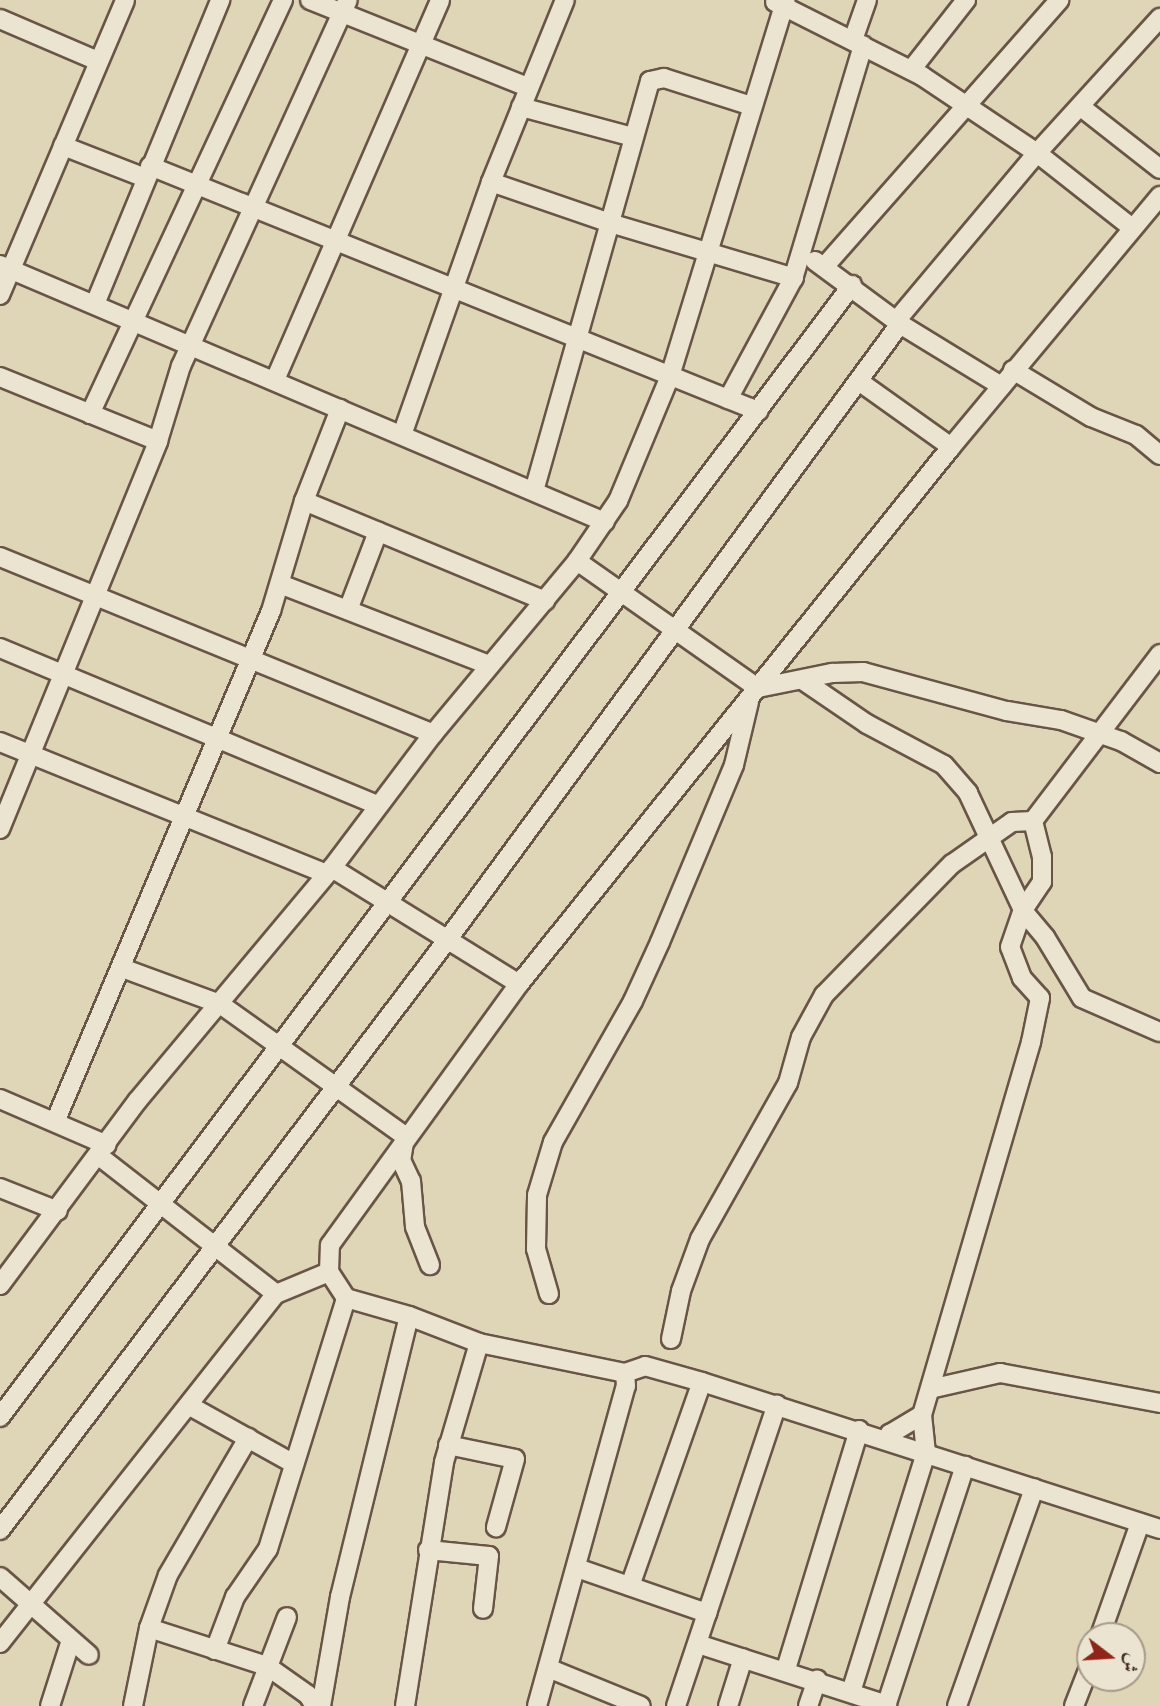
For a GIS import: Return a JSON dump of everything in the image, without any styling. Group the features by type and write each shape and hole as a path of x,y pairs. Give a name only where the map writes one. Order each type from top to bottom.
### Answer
{"street":[{"path":"0,295 6,267 63,146 125,0"},
{"path":"94,304 220,0"},
{"path":"90,414 195,183 283,0"},
{"path":"310,0 345,7 420,45 528,87"},
{"path":"275,380 440,0"},
{"path":"402,435 491,182 565,0"},
{"path":"728,399 793,278 858,43 867,0"},
{"path":"943,32 951,0"},
{"path":"911,70 966,0"},
{"path":"824,267 1059,0"},
{"path":"0,1285 58,1211 138,1100 329,871 433,734 545,601 605,522 630,479 670,376 752,106 780,3 911,70 966,105 1037,153 1131,228"},
{"path":"0,828 158,441 191,344 345,7"},
{"path":"0,1530 448,939 860,382 898,323 1037,153 1160,18"},
{"path":"0,19 98,61"},
{"path":"534,491 575,338 650,81 657,78 752,106"},
{"path":"521,107 633,137"},
{"path":"1081,107 1160,169"},
{"path":"63,146 147,172 195,183 758,411"},
{"path":"491,182 610,223 793,278"},
{"path":"1160,196 1013,370 519,984 335,1234 330,1245 329,1272 346,1298 409,1316 479,1343 625,1373 645,1366 777,1404 1160,1529"},
{"path":"802,252 852,285 898,323 1001,386"},
{"path":"6,267 605,522"},
{"path":"0,1417 278,1046 391,901 852,285"},
{"path":"1013,370 1091,417 1136,435 1160,455"},
{"path":"0,377 158,441"},
{"path":"860,382 951,447"},
{"path":"55,1122 251,660 280,584 304,501 340,408"},
{"path":"304,501 545,601"},
{"path":"348,610 378,532"},
{"path":"0,556 433,734"},
{"path":"577,561 675,630 754,694"},
{"path":"280,584 489,665"},
{"path":"0,648 377,805"},
{"path":"1033,821 1160,654"},
{"path":"754,694 832,673 863,672 1007,711 1061,720 1097,736 1121,741 1160,764"},
{"path":"804,681 867,723 944,765 968,793 1023,910 1045,937 1082,998 1160,1032"},
{"path":"549,1294 536,1249 537,1195 553,1142 633,1002 660,942 734,765 754,694"},
{"path":"0,742 329,871 391,901 519,984"},
{"path":"671,1339 681,1291 701,1239 788,1083 802,1037 824,995 843,971 887,934 908,904 989,837 1013,822 1033,821"},
{"path":"851,1692 926,1453 922,1415 1038,1009 1040,998 1021,978 1010,947 1023,910 1042,882 1042,857 1033,821"},
{"path":"122,968 219,1003 405,1136"},
{"path":"0,1099 55,1122 103,1150 159,1204 276,1294"},
{"path":"405,1136 401,1160 411,1181 415,1227 430,1265"},
{"path":"0,1188 58,1211"},
{"path":"0,1643 276,1294 329,1272"},
{"path":"215,1650 235,1597 268,1549 346,1298"},
{"path":"321,1706 340,1597 409,1316"},
{"path":"405,1706 428,1550 448,1445 479,1343"},
{"path":"537,1706 626,1387 625,1373"},
{"path":"930,1390 1000,1373 1160,1403"},
{"path":"630,1586 702,1382"},
{"path":"676,1706 777,1404"},
{"path":"190,1406 294,1464"},
{"path":"893,1443 890,1434 922,1415"},
{"path":"786,1669 859,1430"},
{"path":"133,1706 149,1628 175,1560 248,1438"},
{"path":"448,1445 514,1459 496,1527"},
{"path":"698,1644 786,1669 886,1705 965,1465"},
{"path":"957,1706 1034,1488"},
{"path":"1105,1622 1140,1523"},
{"path":"428,1550 489,1556 483,1609"},
{"path":"577,1568 707,1614"},
{"path":"0,1577 89,1655"},
{"path":"253,1706 287,1617"},
{"path":"149,1628 267,1666 308,1695 315,1706"},
{"path":"50,1706 71,1640"},
{"path":"727,1706 743,1658"},
{"path":"548,1668 641,1706"},
{"path":"808,1706 817,1680"}]}
